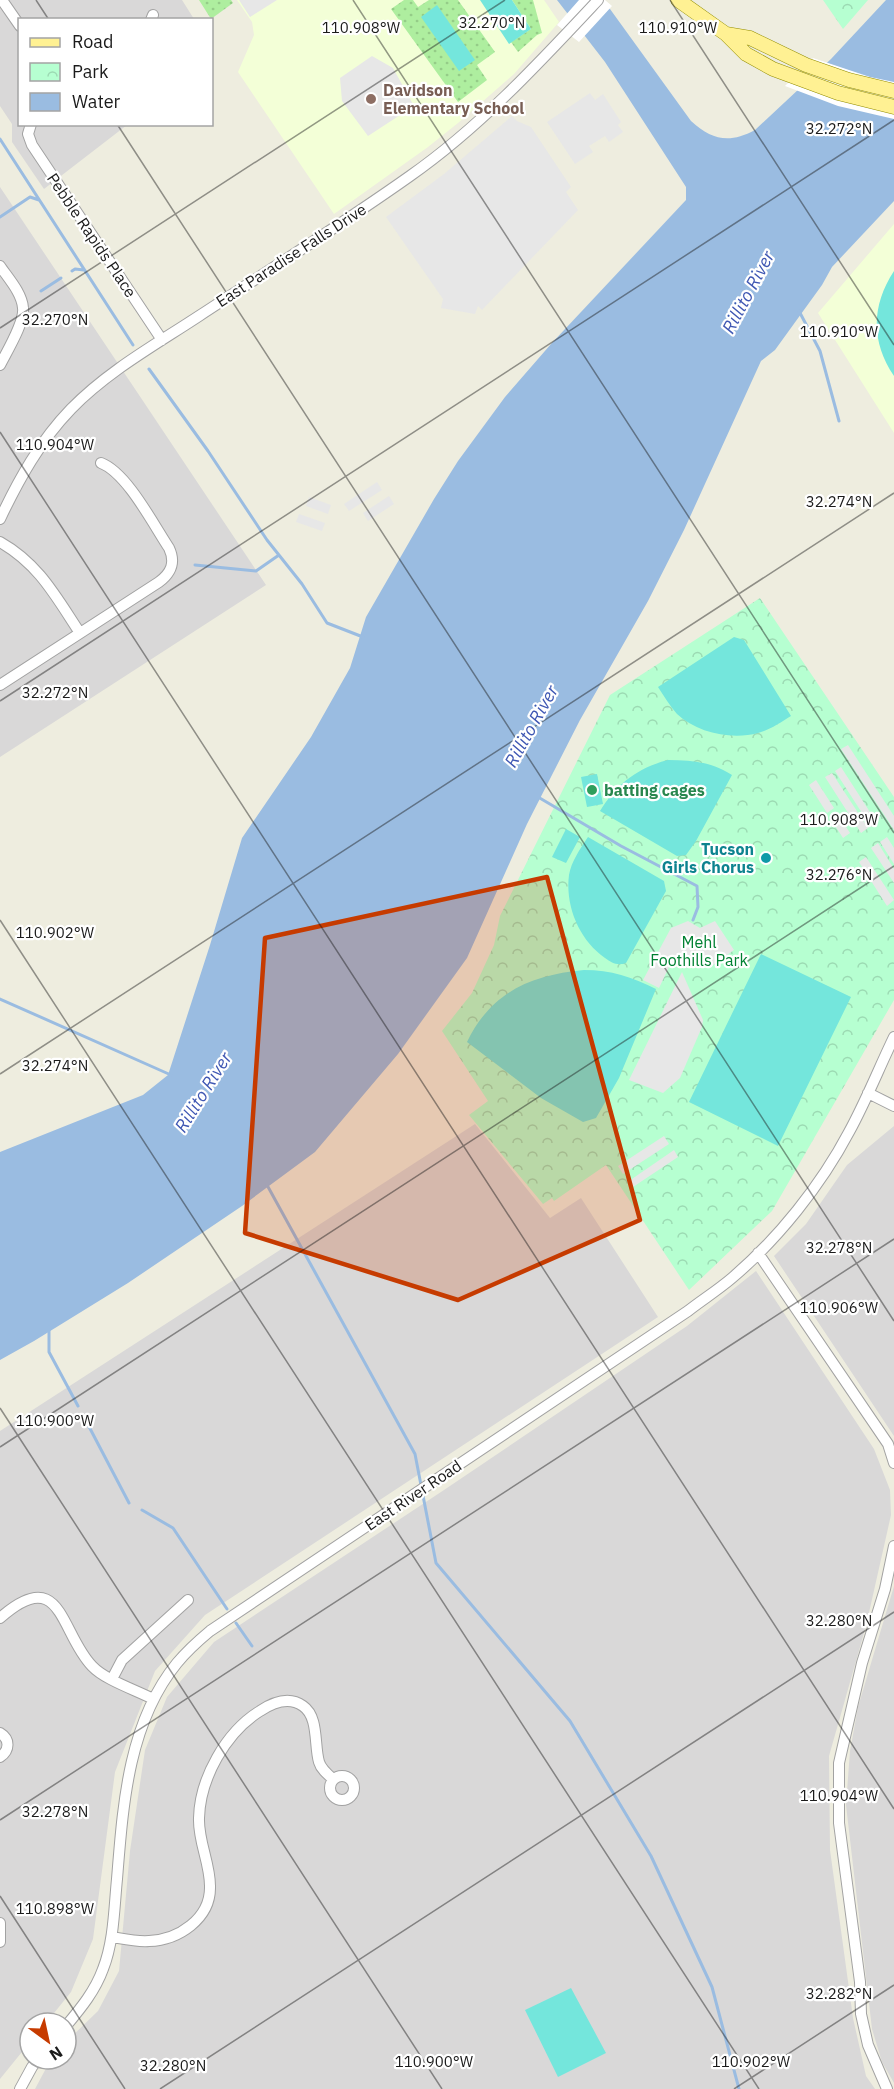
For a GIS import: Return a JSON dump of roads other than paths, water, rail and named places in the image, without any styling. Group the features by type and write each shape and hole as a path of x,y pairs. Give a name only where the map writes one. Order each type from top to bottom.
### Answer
{"main road":[{"path":"678,0 726,34 746,54 793,77 860,100 894,107"},
{"path":"726,34 750,38 806,65 849,80 894,91"}],"street":[{"path":"2,0 18,23"},
{"name":"East Paradise Falls Drive","path":"0,519 33,457 65,416 106,378 412,175 448,147 510,91 598,0"},
{"name":"Pebble Rapids Place","path":"30,126 29,139 32,146 162,340"},
{"path":"0,266 17,291 24,308 23,317 0,365"},
{"path":"0,685 170,573 171,553 125,482 114,470 101,463"},
{"path":"0,542 19,553 35,567 80,633"},
{"name":"East River Road","path":"78,2011 93,1992 104,1968 112,1937 122,1814 127,1782 142,1725 153,1699 177,1663 210,1631 688,1311 730,1280 758,1253 811,1193 850,1131 894,1037"},
{"path":"868,1093 894,1106"},
{"path":"758,1253 888,1444 894,1463"},
{"path":"887,2089 868,2045 861,2014 860,1982 839,1823 839,1763 862,1664 885,1589 894,1546"},
{"path":"0,1618 16,1604 33,1599 50,1600 59,1610 80,1652 94,1669 153,1699"},
{"path":"112,1679 122,1660 188,1600"},
{"path":"112,1937 146,1942 160,1940 175,1936 200,1917 207,1904 210,1887 198,1819 207,1776 225,1743 247,1719 274,1703 289,1701 303,1706 313,1719 319,1763 333,1779"},
{"path":"0,1733 8,1743 6,1752 0,1757"},
{"path":"0,1923 0,1942"},
{"path":"20,2089 30,2071"}],"water":[{"name":"Rillito River","path":"557,0 600,0 610,9 691,121 714,136 729,138 755,130 831,59 886,0 894,0 894,201 832,267 822,285 775,350 761,361 684,530 648,601 580,720 527,824 467,958 398,1054 315,1152 242,1206 128,1283 0,1360 0,1152 143,1095 168,1075 242,838 311,737 350,668 366,617 434,499 458,461 505,397 551,344 686,200 686,187 605,62"}],"waterway":[{"path":"0,139 133,345"},
{"path":"0,217 30,197 39,200"},
{"path":"72,271 84,270"},
{"path":"41,291 61,278"},
{"path":"799,311 820,351 839,421"},
{"path":"149,369 208,451 267,540 302,584 327,623 363,637"},
{"path":"195,565 256,571 279,555"},
{"path":"538,797 621,846 697,886 698,907 693,920"},
{"path":"0,999 171,1075"},
{"path":"267,1185 415,1454 436,1563 570,1721 651,1856 712,1987 739,2089"},
{"path":"49,1327 49,1352 78,1406"},
{"path":"85,1419 129,1503"},
{"path":"142,1510 173,1528 227,1609"},
{"path":"236,1623 252,1646"}],"place":[{"name":"Davidson Elementary School","path":"371,99"},
{"name":"batting cages","path":"592,790"},
{"name":"Tucson Girls Chorus","path":"766,858"}],"park label":[{"name":"Mehl Foothills Park","path":"699,951"}]}
